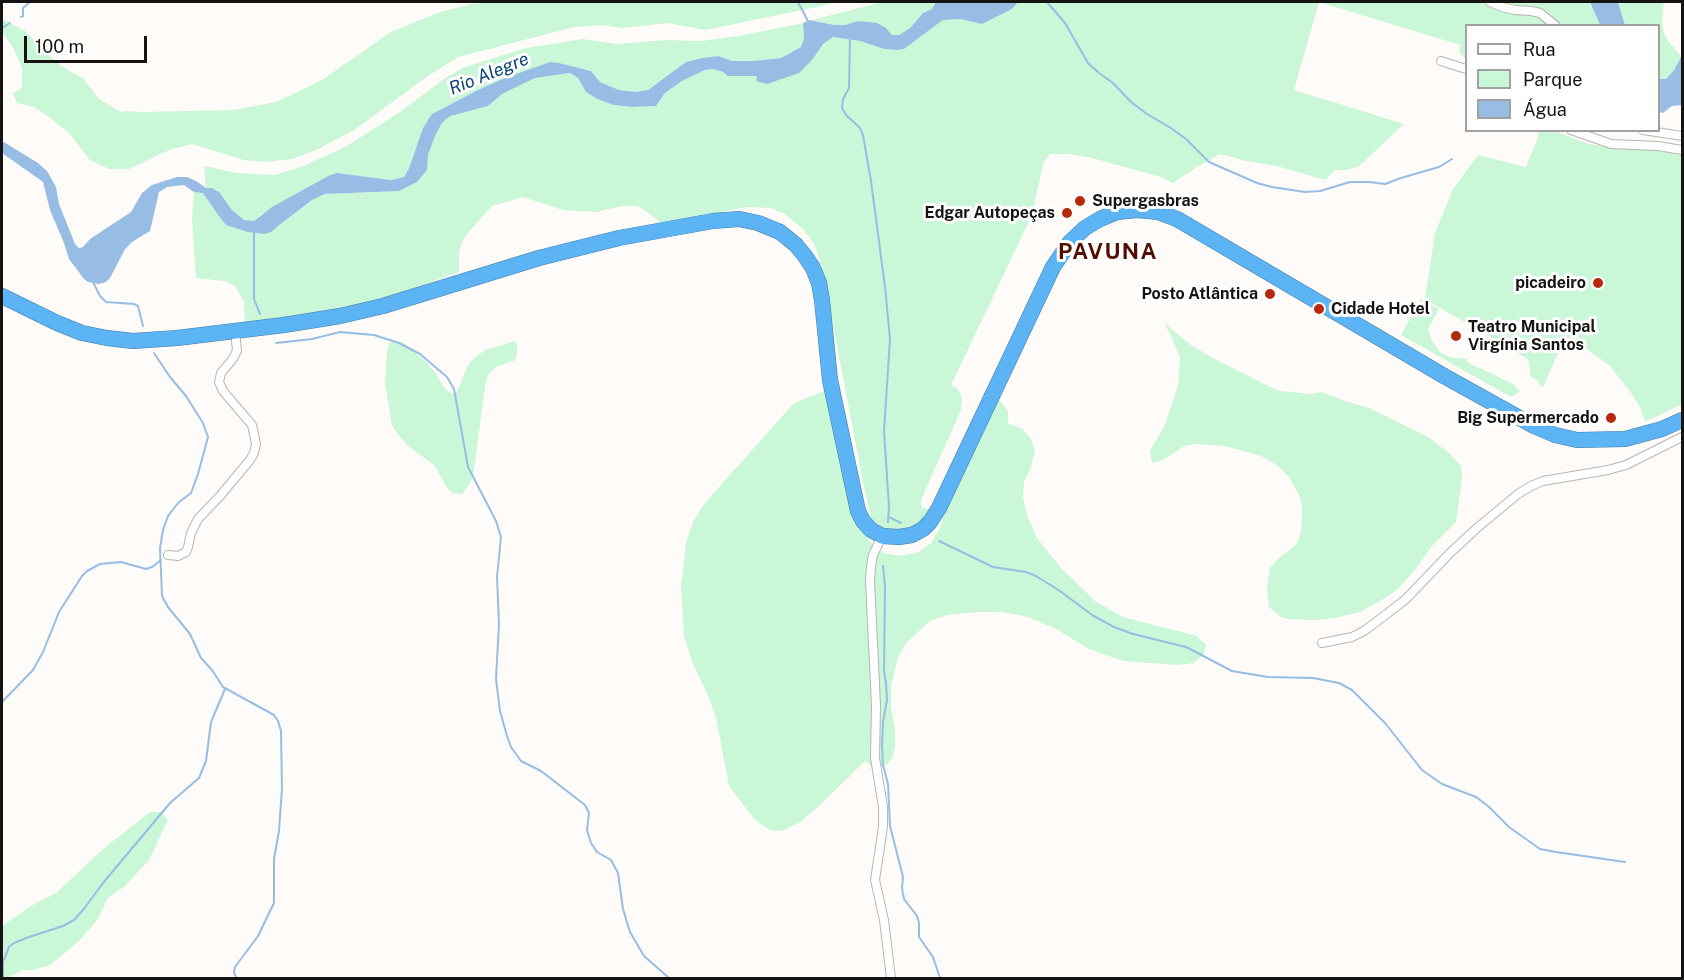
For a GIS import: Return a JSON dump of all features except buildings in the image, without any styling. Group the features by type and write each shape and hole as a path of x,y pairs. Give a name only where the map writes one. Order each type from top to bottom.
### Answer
{"highway":[{"path":"2,296 82,333 133,341 235,331 340,316 539,258 619,238 713,221 739,219 758,223 780,232 796,245 809,262 819,283 830,380 858,511 871,530 882,536 912,535 930,522 939,508 1056,261 1084,228 1117,212 1138,210 1158,212 1177,219 1444,376 1533,426 1555,435 1577,440 1624,438 1662,429 1683,420"}],"street":[{"path":"1490,2 1502,7 1540,14 1553,24"},
{"path":"1441,61 1465,68"},
{"path":"1577,132 1611,144 1658,146 1683,150"},
{"path":"1656,132 1683,136"},
{"path":"168,555 178,556 186,552 198,519 220,496 254,453 256,444 252,425 224,392 219,382 221,373 237,351 235,331"},
{"path":"1323,643 1352,637 1365,631 1388,614 1477,528 1531,486 1626,465 1683,437"},
{"path":"882,536 873,555 870,581 876,705 875,758 883,807 883,827 875,880 884,920 891,978"}],"green space":[{"path":"496,2 834,2 705,30 668,23 622,28 603,25 574,27 458,57 354,130 316,150 292,159 265,162 244,160 192,144 169,150 129,169 109,169 90,160 69,133 50,118 34,107 17,103 13,93 22,86 22,68 14,49 2,32 2,19 25,31 56,62 83,78 99,99 123,113 123,111 233,110 276,102 322,80 391,32 437,13 471,4"},
{"path":"883,2 936,2 932,9 923,13 910,28 899,35 892,35 886,28 858,21 845,25 834,25 812,20"},
{"path":"1018,2 1319,2 1294,90 1404,124 1358,167 1335,170 1325,180 1277,166 1220,154 1173,183 1161,177 1092,158 1070,154 1050,154 1043,164 1032,215 951,385 958,389 962,399 961,410 921,500 922,507 930,510 914,534 873,527 822,267 814,244 804,230 785,214 771,208 748,207 662,223 638,206 622,206 596,212 563,210 523,197 492,206 472,228 464,238 459,251 459,272 353,307 245,326 244,302 235,286 225,281 196,278 192,219 194,192 203,193 226,225 278,226 312,200 325,194 399,191 417,182 427,170 428,155 435,136 442,123 450,115 488,106 502,94 535,78 570,73 578,78 586,92 597,99 615,105 656,106 665,93 682,81 705,70 713,69 734,76 757,76 833,37 860,41 884,49 904,49 943,20 960,19 982,24 1012,9"},
{"path":"1319,2 1590,2 1600,24 1465,24 1465,58 1459,52 1460,45"},
{"path":"1618,2 1664,2 1662,21 1664,33 1681,56 1666,79 1660,79 1660,24 1625,24"},
{"path":"803,23 804,38 801,47 781,58 732,61 718,56 702,58 686,62 648,90 636,92 619,90 600,82 591,71 550,62 478,90 432,114 404,177 391,180 337,173 330,175 262,214 254,221 244,220 232,210 220,193 206,188 204,166 237,173 275,175 303,166 345,147 462,68 526,48 583,39 616,44 666,40 701,41"},
{"path":"1538,132 1558,132 1586,143 1617,149 1652,150 1682,155 1682,404 1645,422 1632,394 1610,366 1572,338 1563,342 1543,387 1538,384 1539,381 1531,377 1528,359 1425,299 1435,233 1453,189 1478,155 1526,167"},
{"path":"1421,299 1439,309 1428,329 1432,341 1440,352 1450,357 1467,359 1467,362 1513,384 1520,391 1511,397 1401,335"},
{"path":"1164,323 1191,345 1270,387 1280,391 1311,394 1321,392 1369,408 1428,437 1449,453 1461,466 1462,479 1456,522 1432,546 1398,589 1360,612 1335,618 1287,619 1269,607 1267,589 1270,568 1296,545 1301,532 1302,505 1299,495 1289,477 1278,466 1261,456 1225,446 1196,444 1184,446 1163,460 1152,463 1150,451 1164,427 1178,386 1180,357"},
{"path":"393,341 402,342 425,361 445,389 452,394 457,391 469,363 485,350 515,341 517,345 515,360 496,367 488,375 474,471 471,482 462,494 453,493 447,488 435,466 407,445 392,425 385,384 387,352 389,344"},
{"path":"829,389 861,528 877,549 900,556 919,552 931,543 941,526 948,495 997,397 1008,411 1008,423 1022,429 1030,437 1035,450 1024,482 1023,497 1027,515 1037,538 1061,568 1095,601 1123,617 1197,636 1206,645 1204,654 1194,663 1178,665 1123,661 1089,649 1056,629 1028,617 1002,612 947,615 930,621 906,643 898,657 891,686 895,746 888,764 875,769 865,761 819,806 800,822 782,831 770,830 755,820 729,786 716,718 691,659 684,636 681,587 686,542 693,522 704,504 794,403"},
{"path":"150,812 161,812 168,820 149,860 124,887 108,898 98,919 79,941 50,965 33,970 23,970 2,978 2,926 31,906 56,893 102,850"}],"water":[{"path":"936,2 1018,2 1012,9 982,24 960,19 943,20 904,49 884,49 860,41 833,37 823,44 799,73 767,84 756,81 757,76 728,76 713,69 705,70 682,81 665,93 656,106 614,105 597,99 586,92 578,78 570,73 535,78 502,94 488,106 450,116 442,123 428,155 427,170 417,182 399,191 325,194 312,200 271,232 265,234 248,232 226,225 203,193 194,192 184,185 167,187 159,192 150,231 125,249 110,278 99,284 84,279 69,259 50,210 43,182 2,153 2,141 47,171 56,187 59,204 75,244 79,248 131,212 142,193 152,185 177,177 187,177 206,188 212,188 220,193 232,210 244,220 254,221 272,207 330,175 337,173 391,180 404,177 423,128 432,114 505,78 550,62 591,71 600,82 619,90 636,92 648,90 686,62 702,58 718,56 732,61 753,61 781,58 801,47 804,38 803,23 810,20 834,25 845,25 858,21 877,23 892,35 899,35 910,28 923,13 932,9"},
{"path":"1590,2 1618,2 1625,24 1600,24"},
{"path":"1682,55 1682,105 1672,106 1663,113 1660,112 1660,79 1666,79"}],"waterway":[{"path":"21,17 23,8 30,2"},
{"path":"798,2 809,23"},
{"path":"1047,2 1065,23 1088,63 1113,83 1131,102 1186,139 1209,162 1257,183 1305,192 1320,191 1350,182 1385,184 1439,167 1452,159"},
{"path":"2,28 10,23"},
{"path":"850,37 849,88 843,99 842,108 860,128 863,135 871,181 890,339 884,431 888,522"},
{"path":"2,88 2,93"},
{"path":"254,231 254,299 260,314"},
{"path":"93,282 106,302 138,306 143,326"},
{"path":"276,343 312,339 340,332 374,335 399,343 420,354 447,377 454,389 468,467 496,521 501,537 497,577 499,624 496,679 500,711 511,747 521,761 541,771 585,805 589,813 587,830 591,843 597,852 611,860 618,873 623,909 630,932 644,956 669,978"},
{"path":"154,353 186,396 203,423 208,437 191,493 178,503 168,516 163,530 160,548 162,596 190,634 201,658 223,687 274,715 281,731 282,788 279,831 274,859 274,903 258,936 235,967 236,978"},
{"path":"889,517 901,523"},
{"path":"939,541 993,567 1026,572 1036,576 1092,615 1114,627 1186,647 1232,671 1268,677 1313,678 1339,683 1352,690 1385,723 1422,770 1442,784 1476,797 1509,827 1540,849 1625,862"},
{"path":"2,702 33,670 59,612 87,571 100,564 121,562 146,569 161,560"},
{"path":"883,566 885,586 884,672 887,700 882,745 883,765 888,784 890,826 903,877 904,899 917,916 919,937 933,957 940,978"},
{"path":"3,978 3,962 9,947 74,920 170,803 199,778 206,761 211,722 225,689"}],"place":[{"name":"Supergasbras","path":"1080,201"},
{"name":"Edgar Autopeças","path":"1067,213"},
{"name":"picadeiro","path":"1598,283"},
{"name":"Posto Atlântica","path":"1270,294"},
{"name":"Cidade Hotel","path":"1319,309"},
{"name":"Teatro Municipal Virgínia Santos","path":"1456,336"},
{"name":"Big Supermercado","path":"1611,418"}],"district":[{"name":"PAVUNA","path":"1108,252"}],"water label":[{"name":"Rio Alegre","path":"489,74"}]}
